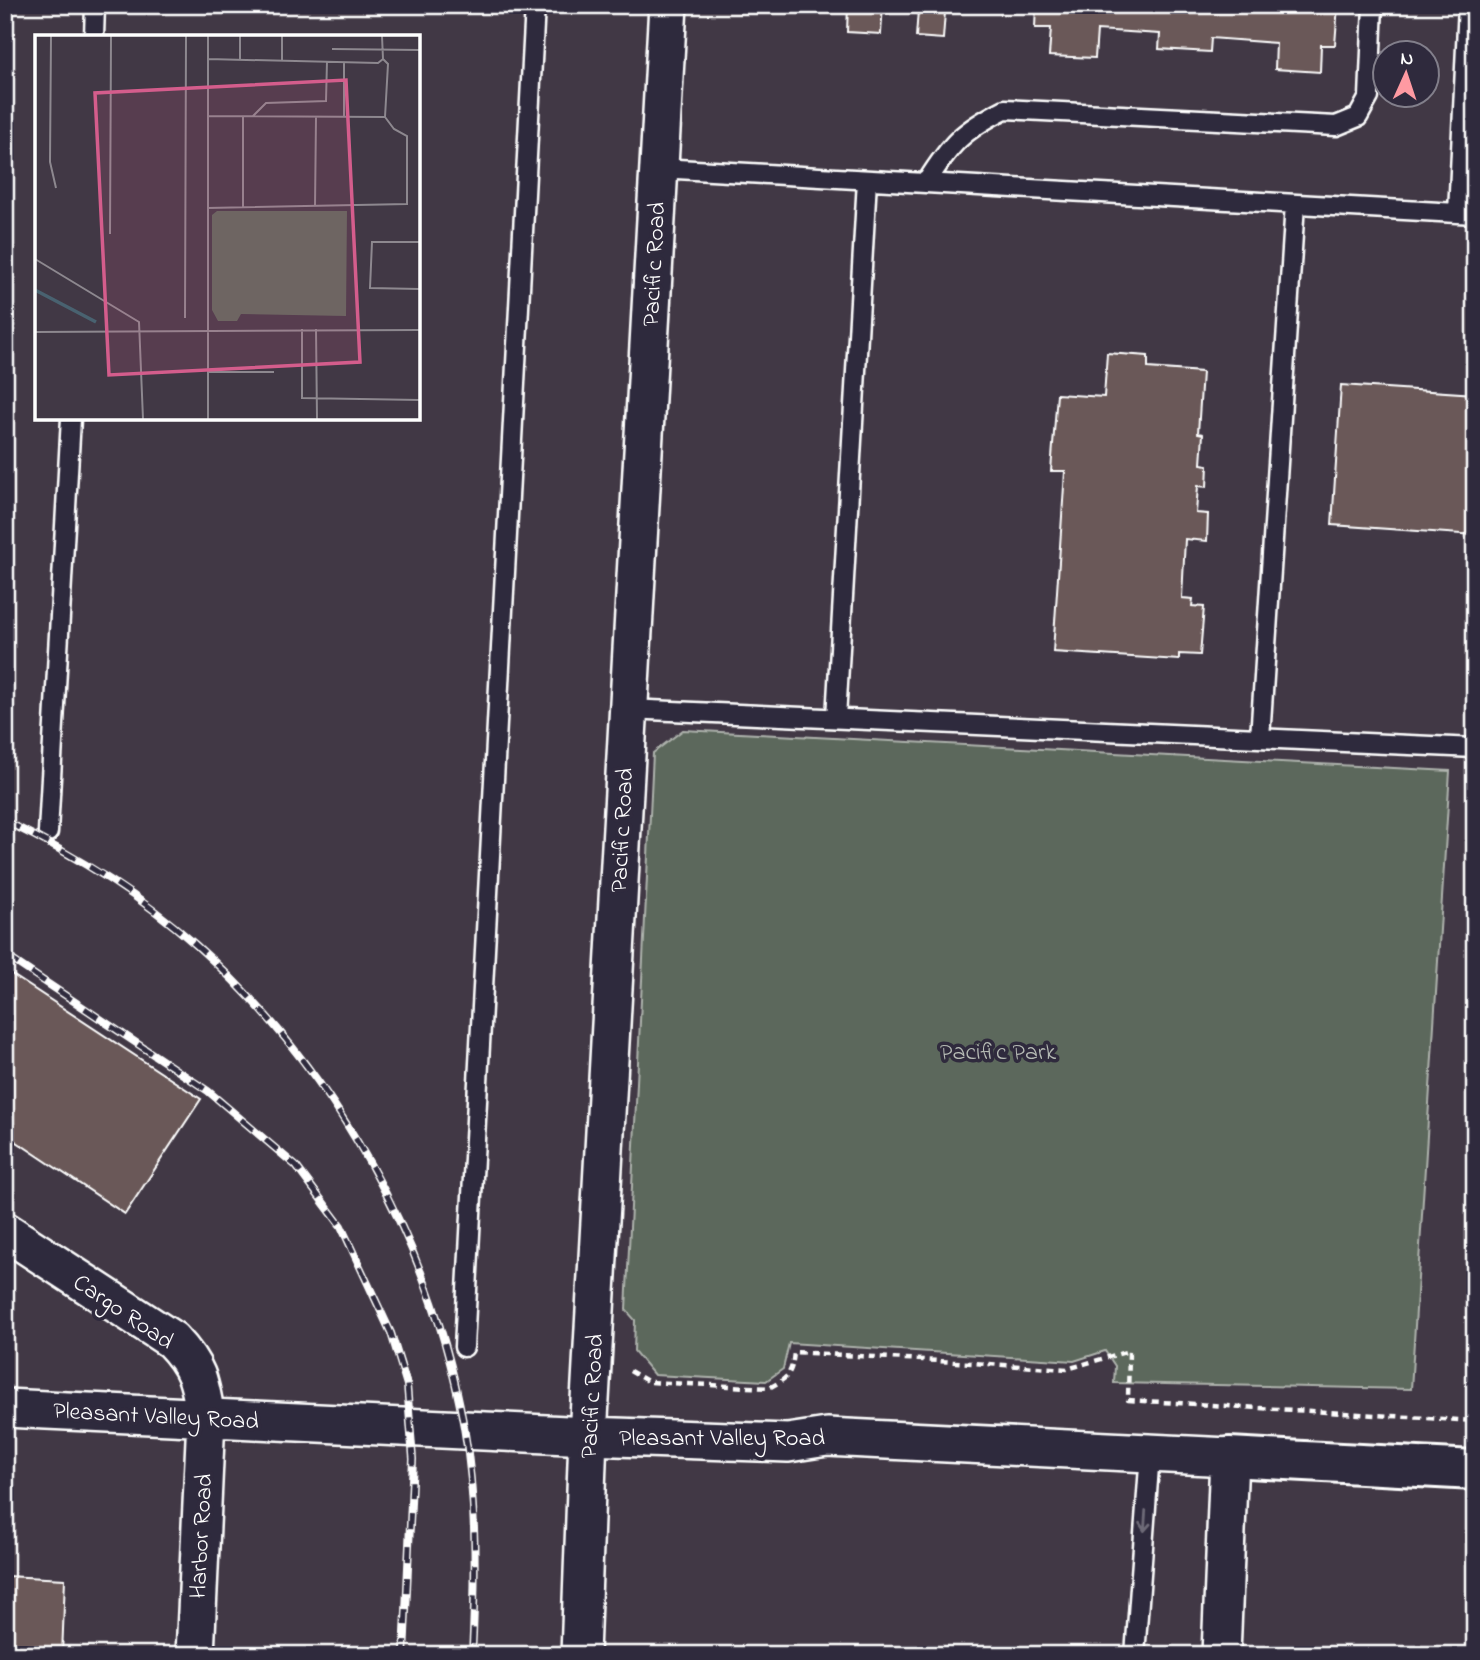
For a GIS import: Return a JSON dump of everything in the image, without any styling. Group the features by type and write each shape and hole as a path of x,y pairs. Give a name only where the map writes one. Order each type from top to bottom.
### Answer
{"street":[{"name":"Pacific Road","path":"580,1655 588,1436 668,5"},
{"name":"Cargo Road","path":"5,1231 172,1339 189,1358 199,1381 206,1418"},
{"name":"Pleasant Valley Road","path":"5,1408 588,1436 788,1443 827,1437 1229,1457"},
{"name":"Harbor Road","path":"195,1655 206,1418"},
{"path":"1221,1655 1229,1457 1475,1471"}],"lane":[{"path":"94,35 96,5"},
{"path":"464,1347 535,5"},
{"path":"926,183 946,150 973,125 1005,109 1336,125 1358,117 1369,97 1373,5"},
{"path":"659,168 1466,214 1468,5"},
{"path":"836,718 867,180"},
{"path":"1260,738 1295,204"},
{"path":"48,832 71,420"},
{"path":"628,709 1475,748"},
{"path":"1135,1655 1150,1453"}],"path":[{"path":"629,1371 649,1382 769,1388 786,1379 793,1352 1067,1369 1129,1351 1128,1400 1475,1421"}],"green space":[{"name":"Pacific Park","path":"683,730 1450,771 1411,1389 1114,1383 1115,1366 1105,1351 1074,1361 789,1343 783,1369 766,1381 654,1375 634,1351 635,1320 626,1310 653,753"}],"building":[{"path":"848,5 883,5 881,34 847,32"},
{"path":"1036,5 1338,5 1335,45 1321,45 1320,72 1275,69 1276,43 1211,38 1210,52 1159,49 1160,34 1097,30 1095,58 1049,56 1051,28 1035,28"},
{"path":"918,10 945,12 943,39 916,37"},
{"path":"1107,353 1148,356 1148,368 1202,372 1198,433 1203,434 1201,464 1208,465 1207,487 1198,486 1196,513 1208,514 1207,541 1185,539 1182,598 1193,599 1192,606 1204,607 1200,655 1179,654 1179,660 1053,652 1065,471 1051,471 1057,394 1104,397"},
{"path":"1341,385 1475,394 1475,535 1332,525"},
{"path":"5,970 201,1099 125,1214 5,1134"},
{"path":"5,1576 65,1579 62,1655 5,1655"}],"railway":[{"path":"5,821 105,876 152,909 196,945 246,994 292,1047 333,1104 370,1164 402,1227 428,1292 449,1359 464,1427 474,1541 472,1655"},
{"path":"5,955 208,1091 296,1166 341,1226 391,1333 407,1385 413,1459 404,1655"}]}
